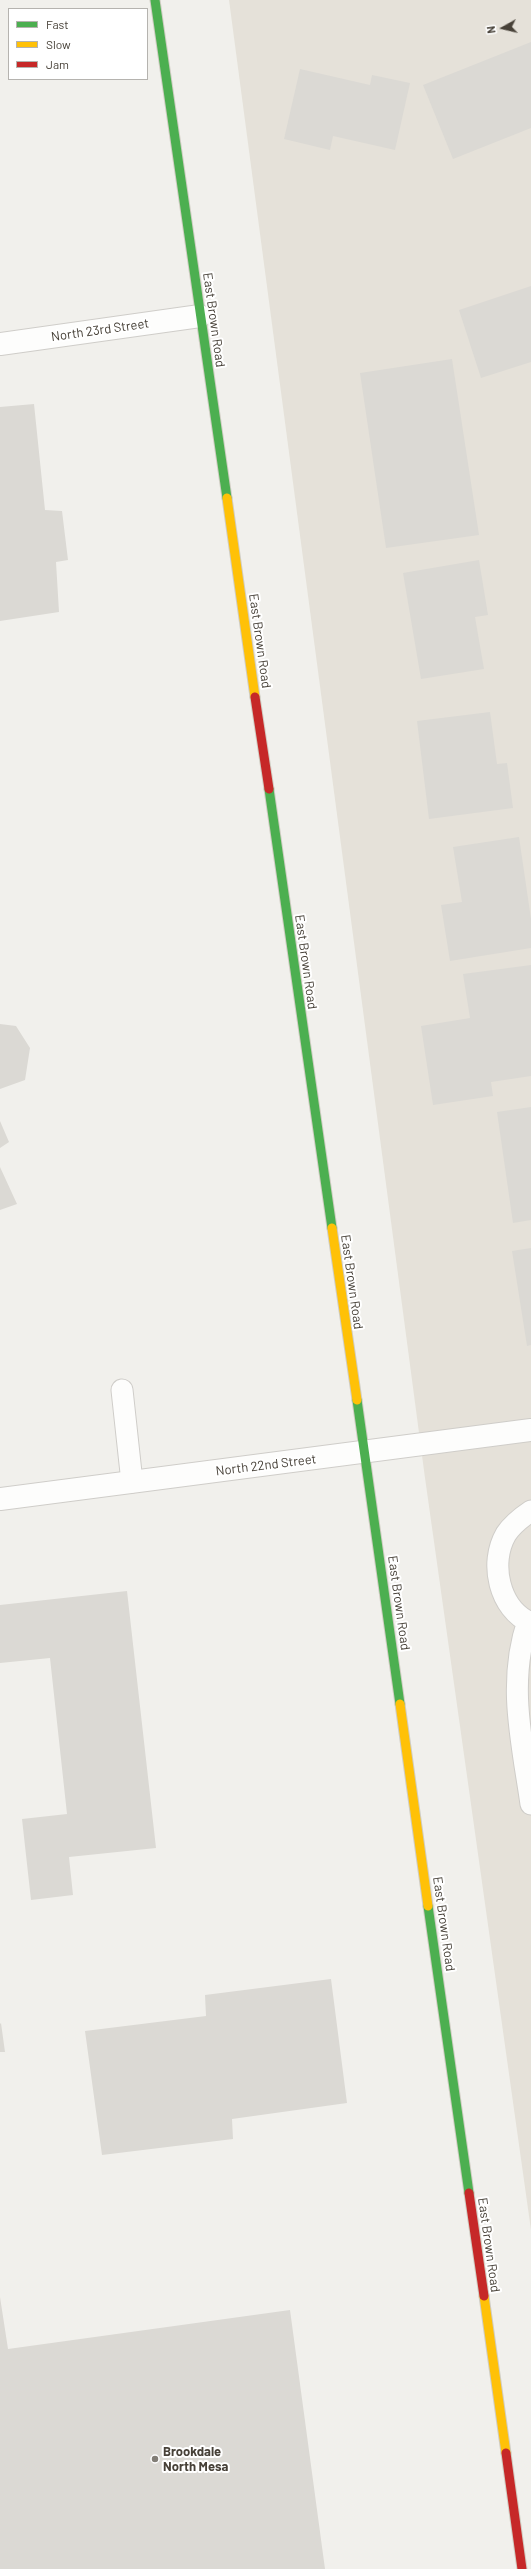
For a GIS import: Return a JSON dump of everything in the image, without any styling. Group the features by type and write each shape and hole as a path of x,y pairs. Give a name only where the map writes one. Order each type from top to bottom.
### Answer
{"main road":[{"name":"East Brown Road","path":"155,0 364,1452 522,2569"}],"street":[{"name":"North 23rd Street","path":"0,344 200,316"},
{"name":"North 22nd Street","path":"0,1499 531,1430"}],"lane":[{"path":"122,1390 132,1482"},
{"path":"531,1512 517,1521 506,1534 500,1550 497,1566 499,1582 506,1598 515,1611 529,1622 518,1659 516,1702 531,1804"}],"shaded area":[{"path":"229,0 531,0 531,2230 425,1478"}],"building":[{"path":"531,42 531,128 453,159 423,85"},
{"path":"300,69 370,85 372,75 410,83 395,150 333,136 330,150 284,139"},
{"path":"531,286 531,362 481,378 459,310"},
{"path":"452,359 479,535 386,548 360,373"},
{"path":"34,404 45,510 62,511 68,560 56,562 59,612 0,621 0,407"},
{"path":"479,560 488,615 475,617 484,669 421,679 403,573"},
{"path":"490,712 497,764 507,763 513,808 429,819 417,721"},
{"path":"519,837 531,919 531,948 450,961 441,905 462,902 453,847"},
{"path":"531,965 531,1076 491,1082 493,1096 433,1105 421,1026 470,1018 463,974"},
{"path":"0,1024 16,1026 30,1048 25,1080 0,1089"},
{"path":"531,1107 531,1220 513,1223 497,1112"},
{"path":"0,1121 9,1142 0,1148"},
{"path":"0,1167 17,1204 0,1210"},
{"path":"531,1248 531,1345 527,1346 512,1251"},
{"path":"127,1591 156,1848 69,1857 73,1895 31,1900 22,1819 67,1814 50,1658 0,1663 0,1605"},
{"path":"331,1979 347,2103 232,2119 233,2139 102,2155 85,2031 206,2016 205,1995"},
{"path":"1,2023 5,2052 0,2052"},
{"name":"Brookdale North Mesa","path":"0,2297 8,2349 290,2310 325,2569 0,2569"}],"traffic: fast":[{"path":"155,0 227,498"},
{"path":"269,789 332,1228"},
{"path":"357,1400 400,1704"},
{"path":"428,1906 469,2193"}],"traffic: slow":[{"path":"227,498 255,697"},
{"path":"332,1228 357,1400"},
{"path":"400,1704 428,1906"},
{"path":"484,2296 506,2453"}],"traffic: jam":[{"path":"255,697 269,789"},
{"path":"469,2193 484,2296"},
{"path":"506,2453 522,2569"}],"place":[{"name":"Brookdale North Mesa","path":"155,2459"}]}
